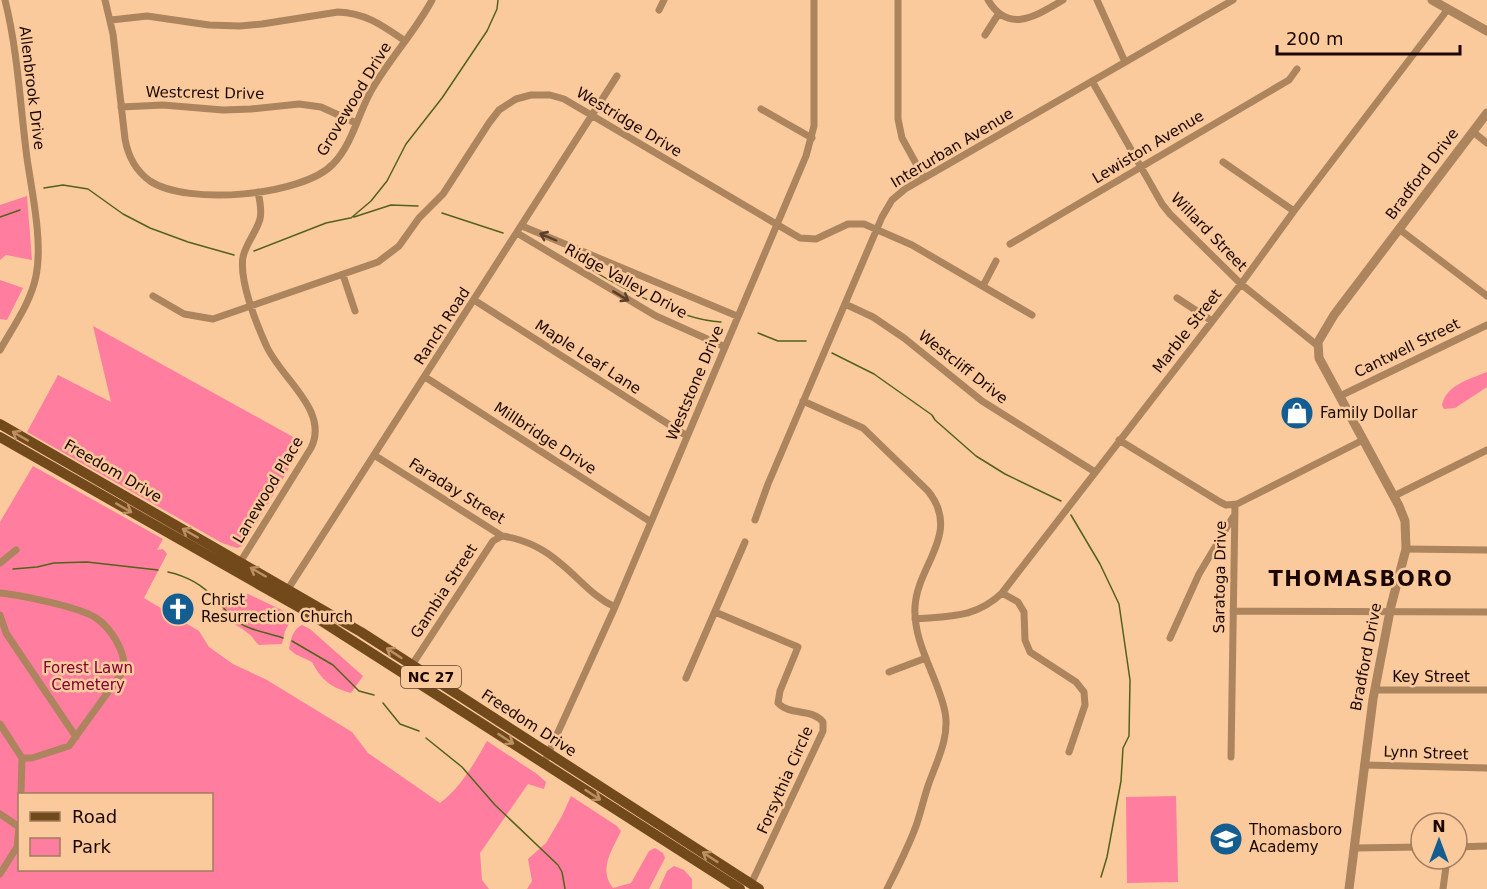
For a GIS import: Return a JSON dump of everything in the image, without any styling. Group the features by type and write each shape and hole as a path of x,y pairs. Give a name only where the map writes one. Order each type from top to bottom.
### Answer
{"main road":[{"name":"Freedom Drive","path":"0,424 124,495 309,613 755,887"},
{"name":"Freedom Drive","path":"0,437 238,566 288,589 412,665 740,889"},
{"path":"51,466 59,465 98,487 124,495"}],"street":[{"name":"Allenbrook Drive","path":"0,350 28,301 38,263 32,187 15,46 5,0"},
{"name":"Grovewood Drive","path":"105,0 111,20 125,139 129,155 135,165 151,181 168,188 213,195 258,192 308,180 324,173 339,156 370,93 432,0"},
{"path":"659,10 664,0"},
{"name":"Weststone Drive","path":"547,758 615,607 812,138 814,0"},
{"path":"898,0 899,129 924,178"},
{"path":"988,0 999,14 1014,20 1029,18 1063,0"},
{"path":"1097,0 1125,62"},
{"name":"Interurban Avenue","path":"755,520 844,304 892,200 905,189 1233,0"},
{"path":"1432,0 1487,31"},
{"name":"Marble Street","path":"915,619 975,612 990,604 1002,592 1241,284 1448,9"},
{"path":"111,20 147,16 209,25 240,26 351,12 370,18 405,41"},
{"path":"985,34 999,14"},
{"name":"Lewiston Avenue","path":"1010,244 1289,80 1297,69"},
{"name":"Ranch Road","path":"288,589 617,76"},
{"name":"Willard Street","path":"1092,81 1162,204 1170,214 1241,284 1318,346"},
{"name":"Westridge Drive","path":"153,297 184,314 206,319 221,317 378,262 399,246 419,218 443,194 493,116 509,103 531,95 550,95 564,99 592,115 800,238 810,240 848,224 864,224 912,245 1032,315"},
{"name":"Westcrest Drive","path":"122,107 163,105 250,110 299,104 321,107 356,123"},
{"path":"761,109 812,138"},
{"name":"Bradford Drive","path":"1349,889 1375,690 1390,613 1406,549 1405,521 1394,496 1319,358 1318,346 1335,313 1487,113"},
{"path":"1473,132 1487,143"},
{"path":"1223,162 1294,211"},
{"name":"Lanewood Place","path":"238,566 311,448 316,432 312,411 273,359 266,345 243,279 242,264 246,247 260,218 258,192"},
{"name":"Ridge Valley Drive","path":"522,226 737,316"},
{"path":"1399,229 1487,296"},
{"name":"Ridge Valley Drive","path":"517,233 656,316 725,347"},
{"path":"982,286 996,261"},
{"path":"343,275 355,311"},
{"path":"1177,298 1212,321"},
{"name":"Maple Leaf Lane","path":"474,300 687,436"},
{"name":"Westcliff Drive","path":"844,304 873,317 904,338 982,401 1095,472"},
{"name":"Cantwell Street","path":"1340,396 1487,325"},
{"name":"Millbridge Drive","path":"425,377 651,522"},
{"path":"804,400 863,428 933,497 939,510 941,526 937,546 917,594 915,619 946,714 945,734 917,824 887,889"},
{"path":"1119,440 1220,502 1235,505"},
{"name":"Saratoga Drive","path":"1231,758 1235,505 1364,440"},
{"path":"1394,496 1487,450"},
{"name":"Faraday Street","path":"374,455 502,536 535,546 559,562 598,597 615,607"},
{"path":"1170,638 1200,574 1234,515"},
{"name":"Gambia Street","path":"412,665 493,541 502,536"},
{"path":"687,678 745,542"},
{"path":"1406,549 1487,550"},
{"path":"0,563 16,550"},
{"path":"1002,592 1018,602 1024,612 1025,640 1034,657 1077,682 1084,693 1085,705 1069,753"},
{"path":"0,593 51,603 94,617 106,627 125,660 124,670 69,746 32,758 22,758"},
{"name":"Forsythia Circle","path":"715,612 798,647 780,691 778,703 785,709 817,716 824,722 824,727 755,887"},
{"path":"1233,612 1487,612"},
{"path":"0,615 6,633 76,737"},
{"path":"889,672 927,658"},
{"name":"Key Street","path":"1375,690 1487,690"},
{"path":"0,724 22,758 21,793"},
{"name":"Lynn Street","path":"1364,765 1487,768"},
{"path":"0,814 18,825"},
{"path":"0,874 17,847 18,840"},
{"path":"1469,847 1487,846"},
{"path":"1354,848 1409,847"},
{"path":"1443,889 1445,871"}],"green space":[{"path":"27,196 32,260 6,255 0,260 0,205"},
{"path":"0,280 23,288 7,320 0,319"},
{"path":"93,326 304,443 243,546 237,548 222,543 27,432 58,375 111,402"},
{"path":"1487,372 1487,387 1455,408 1444,409 1442,405 1448,392 1466,380"},
{"name":"Forest Lawn Cemetery","path":"33,466 163,539 157,550 163,549 167,554 144,598 199,631 209,647 233,664 267,680 352,732 368,753 440,803 461,782 487,741 546,782 544,789 528,784 480,853 482,880 489,889 0,889 0,522"},
{"path":"248,594 288,613 292,618 285,631 282,644 259,645 224,614 222,610 229,597"},
{"path":"302,625 310,629 363,676 351,693 338,689 328,682 319,674 312,662 289,649 294,632"},
{"path":"571,796 617,826 621,831 607,866 609,881 613,888 631,883 649,851 655,848 663,853 665,858 649,889 527,889 532,881 528,859 546,843"},
{"path":"1176,796 1178,882 1127,883 1126,797"},
{"path":"674,866 684,870 692,879 692,889 659,889 667,871"}],"waterway":[{"path":"351,218 371,201 387,181 406,144 442,98 487,31 497,9 498,0"},
{"path":"44,188 63,185 88,189 123,214 150,228 234,255"},
{"path":"354,217 391,205 418,206"},
{"path":"0,217 20,210"},
{"path":"442,213 503,233"},
{"path":"254,251 326,223 350,218"},
{"path":"569,255 621,287 663,307 703,320 721,322"},
{"path":"758,333 778,341 806,341"},
{"path":"832,353 874,374 932,415 976,456 1005,474 1061,501"},
{"path":"1071,515 1100,564 1119,604 1130,680 1129,736 1123,748 1121,781 1101,877"},
{"path":"13,569 54,563 87,562 158,570"},
{"path":"168,572 194,582 215,599"},
{"path":"222,606 243,625 283,638"},
{"path":"292,641 333,665 359,691 374,695"},
{"path":"383,703 400,724 419,731"},
{"path":"426,738 462,767 495,805 558,865 562,872 565,889"}],"place":[{"name":"Family Dollar","path":"1297,413"},
{"name":"Christ Resurrection Church","path":"178,609"},
{"name":"Thomasboro Academy","path":"1226,839"}],"district":[{"name":"THOMASBORO","path":"1361,579"}]}
